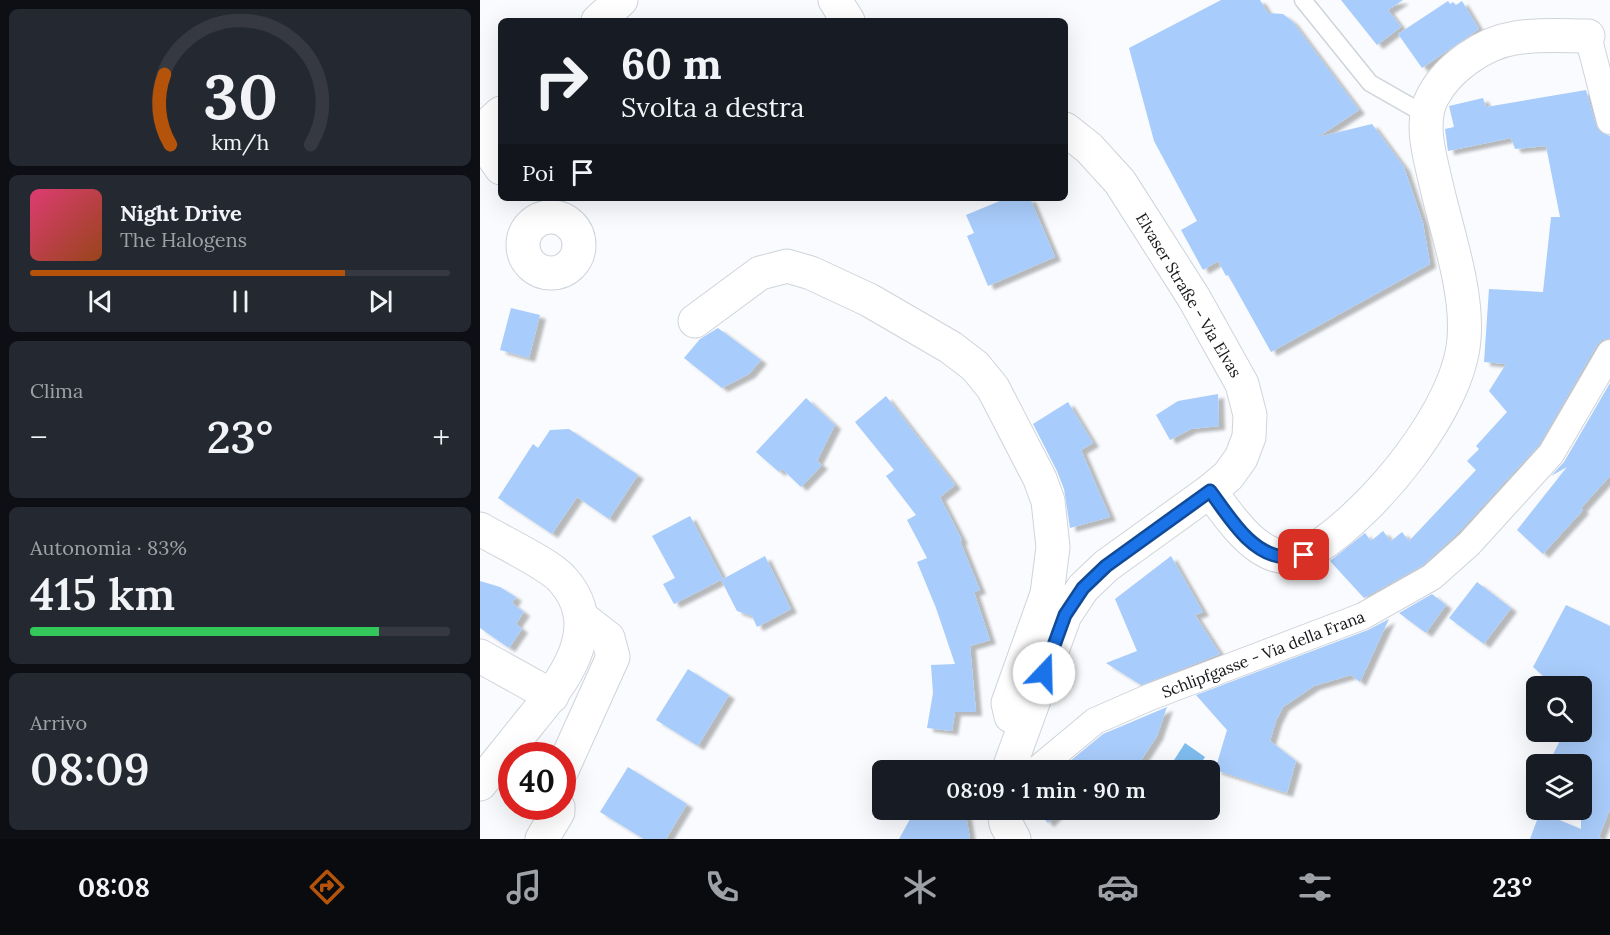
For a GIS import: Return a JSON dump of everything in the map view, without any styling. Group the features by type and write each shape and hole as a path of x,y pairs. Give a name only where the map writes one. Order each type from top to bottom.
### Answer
{"street":[{"path":"601,18 621,0"},
{"path":"835,0 846,18"},
{"path":"1210,491 1244,535 1264,550 1284,557 1304,555 1328,540 1383,490 1436,420 1454,384 1464,340 1461,288 1428,150 1426,115 1432,97 1443,80 1460,62 1483,49 1514,38 1588,36 1610,121"},
{"path":"480,132 498,115"},
{"name":"Elvaser Straße - Via Elvas","path":"1020,760 1025,723 1065,615 1083,588 1106,566 1228,476 1241,458 1249,437 1251,414 1242,384 1194,298 1120,182 1089,148 1068,131"},
{"path":"480,138 498,164"},
{"path":"695,321 760,273 787,266 811,273 869,300 950,346 981,373 993,388 1040,479 1052,527 1053,547 1047,594 1008,703 1011,717 1025,723"},
{"name":"Schlipfgasse - Via della Frana","path":"1035,760 1095,721 1362,616 1432,577 1469,544 1551,454 1610,353"},
{"path":"480,530 561,578 576,599 581,617 579,642 570,669 552,696 480,784"},
{"path":"575,742 613,657 608,638 581,617"},
{"path":"480,656 552,696"},
{"path":"542,839 553,820"}],"lane":[{"path":"1303,0 1370,83 1426,115"}],"water":[{"path":"1185,743 1205,757 1203,760 1174,760"}],"building":[{"path":"1221,0 1260,0 1268,13 1283,14 1292,21 1359,110 1318,137 1372,124 1404,167 1423,223 1430,264 1271,352 1218,261 1203,270 1181,230 1197,221 1154,141 1129,48"},
{"path":"1341,0 1403,0 1388,10 1401,27 1377,45"},
{"path":"1448,1 1456,5 1462,1 1479,29 1422,68 1398,34"},
{"path":"1586,90 1596,125 1600,132 1610,136 1610,338 1602,340 1597,345 1539,445 1458,533 1423,565 1364,598 1330,561 1365,533 1371,541 1383,531 1391,541 1402,532 1409,541 1476,470 1467,461 1479,449 1476,446 1507,412 1489,391 1506,364 1484,362 1489,289 1543,292 1551,217 1560,217 1546,146 1515,149 1511,138 1448,151 1445,129 1454,127 1449,106 1483,98 1486,107"},
{"path":"1000,201 1031,201 1055,257 988,286 967,236 974,233 966,215"},
{"path":"511,308 540,315 529,358 500,350"},
{"path":"718,328 761,360 749,374 722,388 684,358 700,339"},
{"path":"1610,383 1610,476 1543,554 1517,530 1567,467 1551,476 1564,462"},
{"path":"1218,394 1219,426 1191,429 1170,440 1156,415 1178,401"},
{"path":"886,396 955,485 940,497 962,540 960,541 980,590 974,592 990,640 970,646 976,712 955,712 952,731 927,728 933,693 931,665 955,664 917,562 927,558 907,520 916,515 886,476 894,470 855,422"},
{"path":"806,398 835,425 817,461 822,465 801,487 782,469 779,472 756,452"},
{"path":"1068,402 1093,443 1081,450 1110,517 1070,528 1064,489 1033,424"},
{"path":"569,429 638,475 609,519 577,497 552,534 498,498 533,444 538,448 550,430"},
{"path":"690,516 723,579 765,556 791,609 757,627 752,616 737,611 721,580 674,604 663,584 675,578 652,536"},
{"path":"1171,556 1203,612 1195,615 1220,654 1141,685 1106,663 1137,651 1115,599"},
{"path":"480,581 500,587 516,597 512,603 524,612 516,624 522,629 509,648 480,628"},
{"path":"1477,582 1511,608 1484,644 1449,618"},
{"path":"1432,594 1446,605 1426,633 1399,613"},
{"path":"1566,605 1610,626 1610,809 1599,837 1603,839 1530,839 1537,820 1559,820 1581,829 1581,820 1592,820 1592,754 1553,754 1559,742 1592,742 1592,676 1543,676 1533,667"},
{"path":"1389,619 1360,682 1351,675 1314,686 1283,707 1276,721 1270,741 1296,761 1287,793 1220,772 1220,760 1218,760 1227,730 1196,695 1368,630"},
{"path":"688,669 729,695 698,746 656,720"},
{"path":"1167,707 1157,736 1141,760 1071,760 1103,734"},
{"path":"628,767 687,804 666,839 644,839 600,812"},
{"path":"909,820 967,820 970,839 899,839"}],"route":[{"path":"1044,673 1065,615 1083,588 1106,566 1210,491 1244,535 1264,550 1284,557 1304,555"}]}
